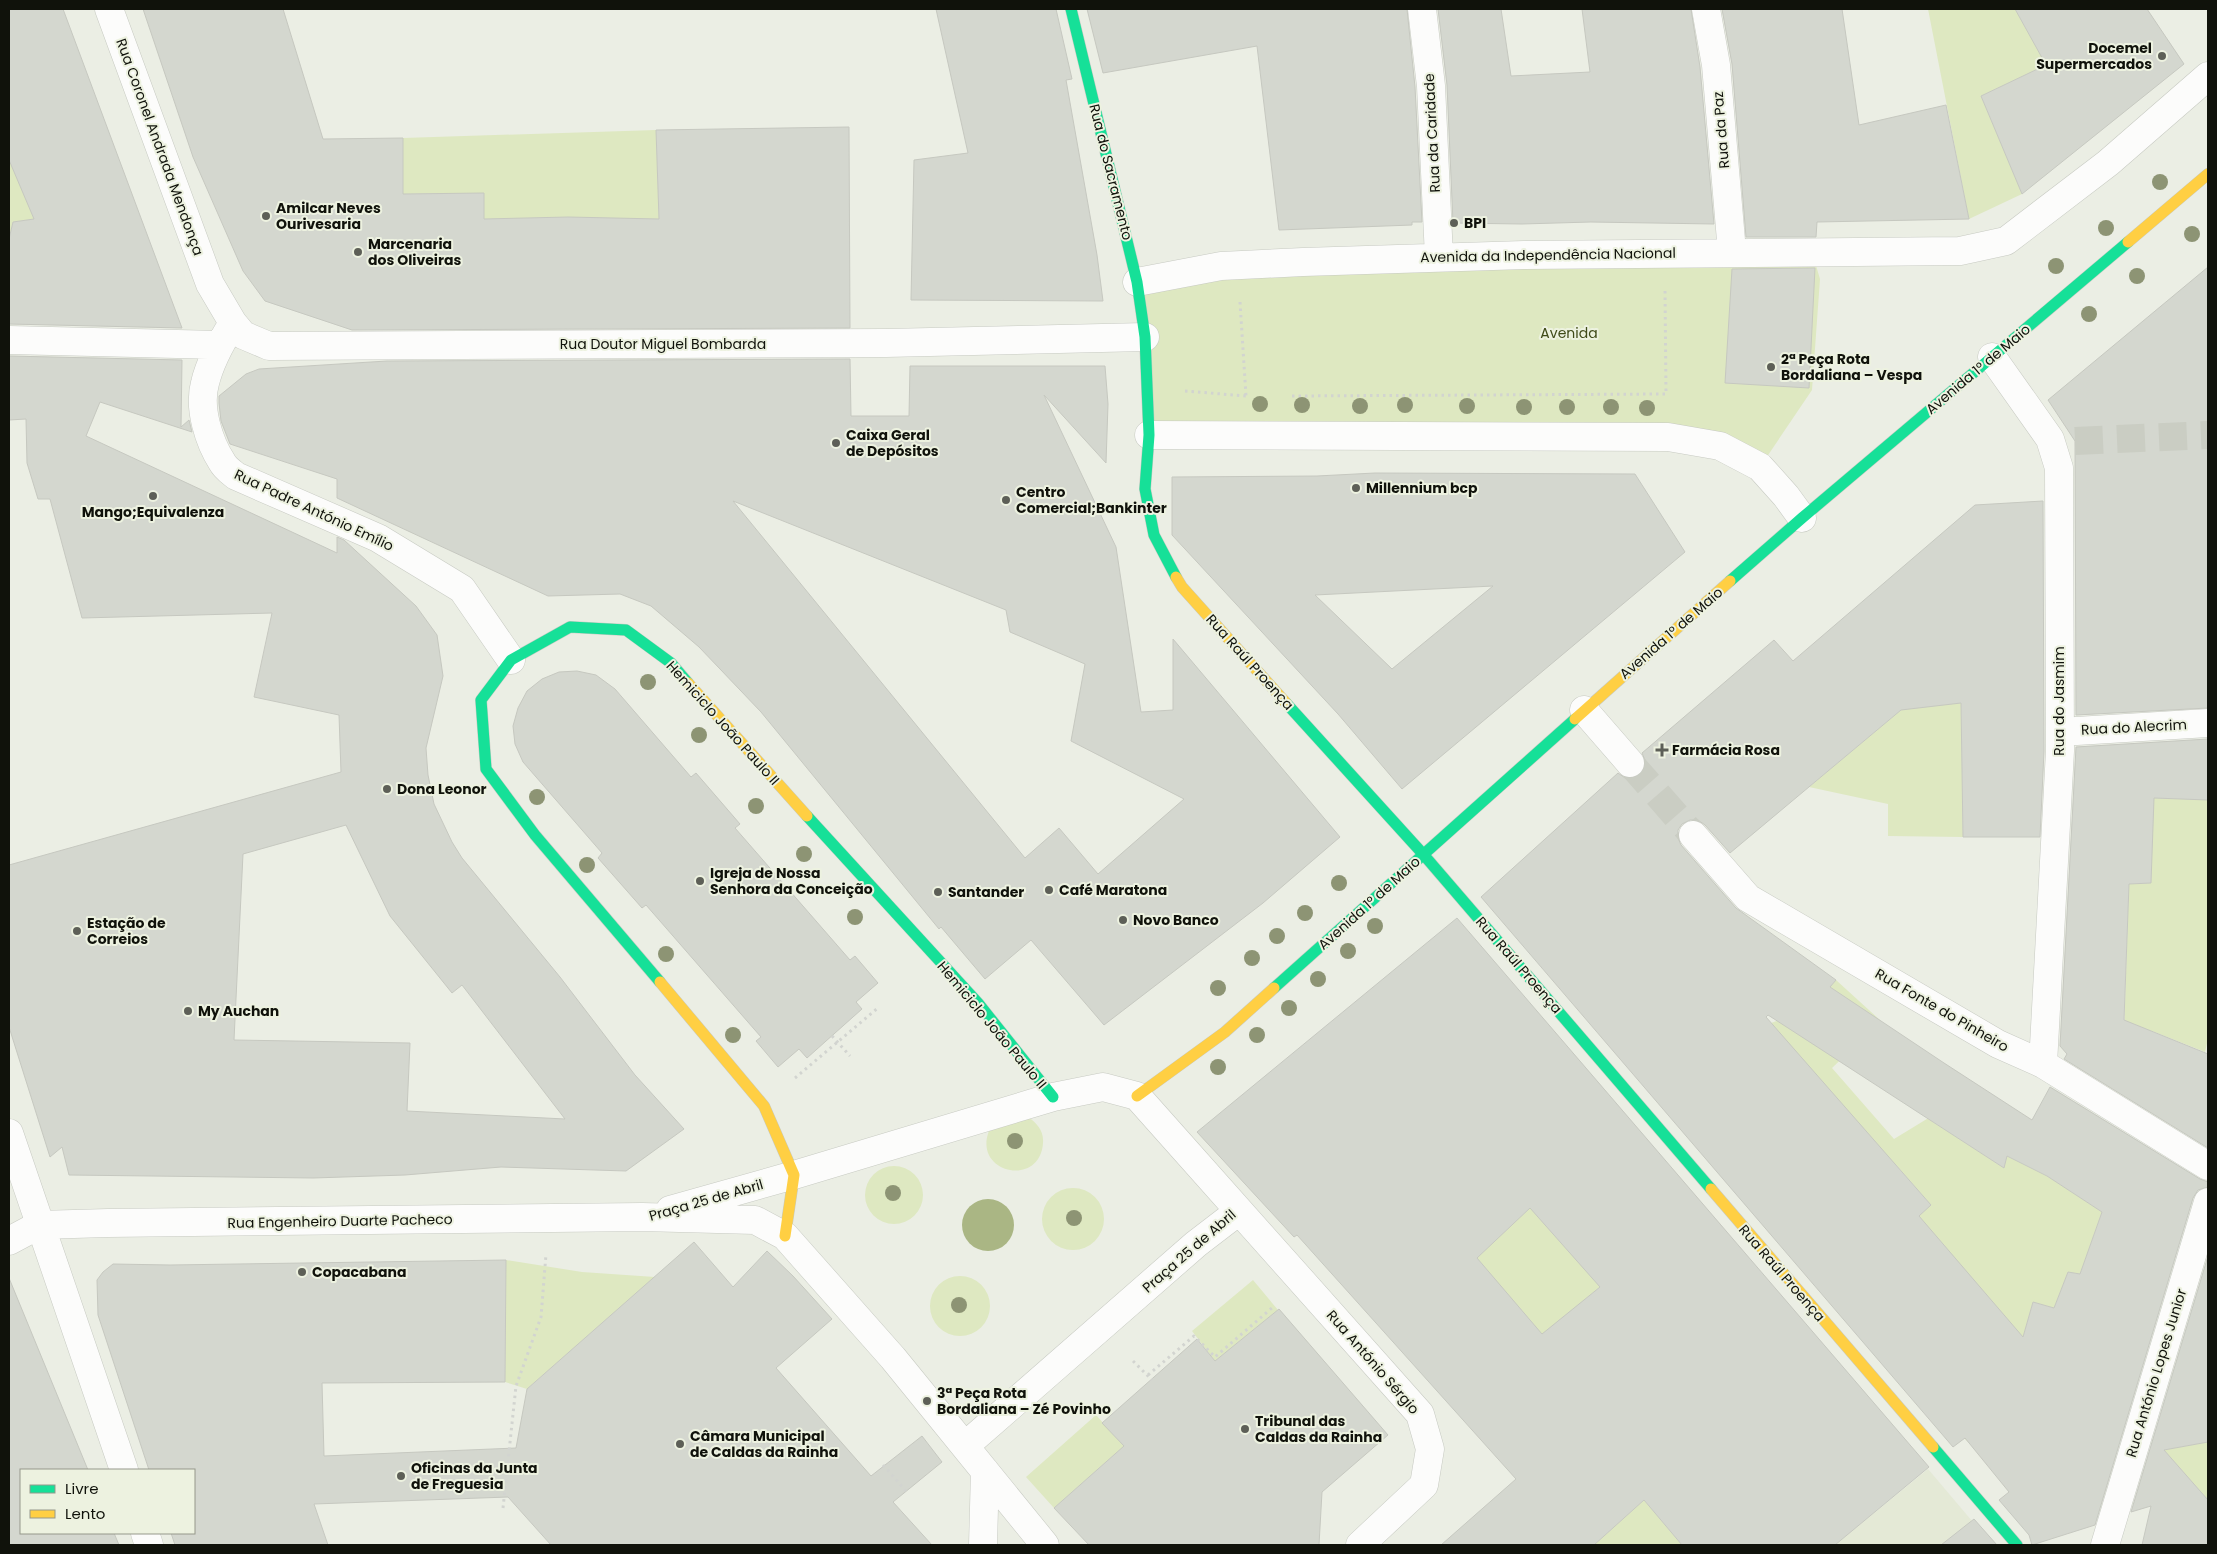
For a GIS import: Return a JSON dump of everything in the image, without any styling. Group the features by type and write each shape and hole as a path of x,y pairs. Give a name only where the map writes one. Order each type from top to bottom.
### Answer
{"street":[{"name":"Rua Coronel Andrada Mendonça","path":"109,9 210,284"},
{"name":"Rua do Sacramento","path":"1071,9 1137,282 1145,337"},
{"name":"Rua da Caridade","path":"1422,9 1431,86 1439,257"},
{"name":"Rua da Paz","path":"1706,9 1716,65 1732,252"},
{"name":"Avenida da Independência Nacional","path":"1137,282 1221,266 1439,257 1732,252 1960,251 2006,241 2108,163 2208,76"},
{"name":"Avenida 1º de Maio","path":"1137,1096 1225,1032 1422,854 1802,518 2208,174"},
{"name":"Rua Doutor Miguel Bombarda","path":"210,284 226,334 243,336 269,346 886,343 1145,337"},
{"path":"9,340 226,334"},
{"name":"Rua Padre António Emílio","path":"226,334 204,385 204,412 210,435 223,464 236,476 378,538 462,589 512,660"},
{"name":"Rua Raúl Proença","path":"1145,337 1149,435 1146,489 1154,535 1182,587 1422,854 2017,1545"},
{"name":"Rua do Jasmim","path":"1992,356 2062,440 2059,468 2060,732 2043,1064"},
{"path":"1149,435 1668,437 1720,446 1760,467 1786,496 1802,518"},
{"name":"Hemiciclo João Paulo II","path":"794,1175 764,1106 535,835 486,769 481,700 512,660 570,627 626,630 671,663 704,704 978,1003 1053,1097"},
{"path":"1584,710 1630,762"},
{"name":"Rua do Alecrim","path":"2060,732 2208,723"},
{"name":"Rua Fonte do Pinheiro","path":"1693,835 1748,898 1998,1044 2043,1064 2208,1166"},
{"name":"Praça 25 de Abril","path":"1103,1087 1137,1096 1239,1211 1190,1249 966,1445 893,1358 785,1236 755,1220 642,1217 794,1175 1053,1097 1103,1087"},
{"path":"9,1133 124,1469"},
{"path":"785,1236 794,1175"},
{"name":"Rua António Lopes Junior","path":"2105,1545 2208,1202"},
{"name":"Rua António Sérgio","path":"1239,1211 1420,1414 1430,1449 1424,1485 1360,1545"},
{"name":"Rua Engenheiro Duarte Pacheco","path":"39,1225 642,1217"},
{"path":"9,1241 39,1225"},
{"path":"966,1445 1046,1545"},
{"path":"983,1545 985,1470"}],"path":[{"path":"1285,396 1666,394 1665,282"},
{"path":"1240,300 1246,396"},
{"path":"1184,382 1184,392 1256,396"},
{"path":"795,1078 879,1007"},
{"path":"832,1036 850,1056"},
{"path":"503,1508 516,1386 541,1317 550,1218"},
{"path":"1148,1375 1194,1336 1215,1357 1274,1308 1269,1302"},
{"path":"1134,1361 1152,1380"},
{"path":"883,1465 906,1491"}],"shaded area":[{"path":"983,1199 993,1199 1007,1206 1014,1220 1014,1230 1007,1244 993,1251 983,1251 973,1247 966,1240 962,1230 962,1220 966,1210 973,1203"},
{"path":"1928,1469 1972,1521 1941,1545 1835,1545"}],"green space":[{"path":"1928,9 2015,9 2047,65 1981,96 2022,194 1969,219"},
{"path":"656,130 659,219 484,219 484,193 403,194 403,138"},
{"path":"9,155 34,219 13,222 9,239"},
{"name":"Avenida","path":"1812,252 1820,279 1812,390 1760,467 1720,446 1149,435 1137,282"},
{"path":"1945,673 1961,703 1963,837 1888,836 1888,804 1809,787"},
{"path":"2132,797 2208,800 2208,1039 2205,1052 2152,1031 2124,1033 2129,884 2151,883 2152,847"},
{"path":"1836,980 1881,1021 1832,1068 1894,1139 1935,1114 1933,1122 2004,1168 2007,1156 2047,1176 2102,1212 2080,1274 2068,1272 2054,1308 2033,1302 2012,1376 1970,1444 1960,1434 1889,1242 1931,1205 1896,1165 1857,1198 1746,1032 1810,1009"},
{"path":"1336,1111 1472,1167 1519,1218 1549,1191 1600,1287 1583,1301 1594,1409"},
{"path":"1028,1117 1041,1131 1043,1143 1039,1158 1030,1167 1018,1170 1006,1169 995,1163 988,1153 987,1140 993,1123"},
{"path":"894,1166 905,1168 918,1179 923,1195 921,1206 910,1219 894,1224 883,1222 870,1211 865,1195 867,1184 878,1171"},
{"path":"1073,1188 1085,1191 1095,1197 1101,1207 1104,1219 1101,1231 1095,1241 1085,1247 1073,1250 1061,1247 1051,1241 1045,1231 1042,1219 1045,1207 1051,1197 1061,1191"},
{"path":"506,1260 582,1272 655,1277 527,1389 505,1382"},
{"path":"960,1276 977,1281 985,1289 990,1306 985,1323 977,1331 960,1336 943,1331 935,1323 930,1306 935,1289 943,1281"},
{"path":"1253,1280 1278,1310 1215,1361 1192,1331"},
{"path":"1096,1415 1124,1446 1054,1508 1026,1477"},
{"path":"2208,1442 2208,1500 2164,1450"},
{"path":"1644,1500 1682,1545 1594,1545"}],"building":[{"path":"9,9 63,9 182,328 9,324 9,239 13,222 34,219 9,160"},
{"path":"143,9 283,9 323,139 403,138 403,194 484,193 484,219 568,217 659,219 656,130 849,127 850,328 352,330 265,301 243,271 193,157"},
{"path":"936,9 1056,9 1072,79 1066,80 1097,255 1103,301 911,300 914,160 968,153"},
{"path":"1087,9 1407,9 1415,87 1422,222 1412,222 1412,225 1279,230 1257,46 1103,73"},
{"path":"1438,9 1501,9 1511,76 1590,72 1582,9 1691,9 1700,67 1714,224 1591,222 1453,223 1447,85"},
{"path":"1722,9 1842,9 1859,125 1946,105 1969,219 1817,222 1816,237 1746,237 1732,64"},
{"path":"2015,9 2147,9 2184,64 2022,194 1981,96 2046,65"},
{"path":"2208,267 2208,708 2076,715 2075,441 2048,400"},
{"path":"1815,268 1809,388 1725,383 1732,269"},
{"path":"9,356 182,360 181,427 189,420 192,432 100,402 86,436 337,553 337,537 344,540 416,606 437,635 443,676 426,748 428,775 434,804 452,842 462,858 560,977 635,1075 684,1129 626,1171 501,1167 405,1175 313,1178 69,1175 62,1147 50,1157 9,1027 9,865 341,772 339,715 254,697 272,613 82,618 50,499 38,499 27,463 26,419 9,420","holes":["346,825 390,916 452,993 462,985 565,1119 407,1111 410,1043 234,1040 243,854"]},
{"path":"850,359 851,416 909,416 910,366 1105,366 1108,404 1106,463 1044,395 1116,547 1141,712 1173,710 1173,639 1340,837 1263,903 1104,1025 1031,940 985,979 941,927 939,929 761,712 699,647 651,606 620,594 548,596 337,498 337,479 230,444 221,421 219,396 246,374 259,369 387,361","holes":["733,501 1006,610 1010,632 1085,664 1071,741 1184,799 1098,874 1059,828 1025,858"]},
{"path":"1375,473 1635,474 1685,552 1402,789 1338,714 1172,535 1172,477 1317,476","holes":["1493,586 1392,669 1315,595"]},
{"path":"2043,501 2044,751 2040,837 1963,837 1961,703 1901,710 1730,853 1705,825 1698,820 1690,820 1682,824 1678,830 1678,838 1681,845 1736,908 1836,980 1830,987 1944,1063 2032,1120 2050,1087 2200,1179 2208,1182 2208,1187 2198,1190 2193,1198 2095,1525 2032,1545 2029,1535 1999,1500 2009,1492 1965,1438 1953,1447 1481,897 1618,773 1625,778 1640,775 1645,768 1645,760 1642,753 1774,640 1793,661 1975,505","holes":["1768,1015 2004,1168 2007,1156 2047,1176 2102,1212 2080,1274 2068,1272 2054,1308 2033,1302 2023,1337 1919,1216 1931,1205 1766,1017"]},
{"name":"Igreja de Nossa Senhora da Conceição","path":"577,671 596,675 615,689 691,777 696,773 740,824 735,828 850,960 855,956 878,983 856,1002 862,1009 807,1058 799,1049 778,1067 756,1041 761,1037 646,905 642,908 598,858 602,853 523,762 515,744 513,726 518,708 527,691 542,679 559,672"},
{"path":"2208,739 2208,800 2154,798 2151,883 2129,884 2124,1020 2208,1054 2208,1148 2064,1059 2067,1054 2060,1046 2076,747"},
{"path":"1457,918 1929,1467 1835,1545 1682,1545 1644,1500 1594,1545 1441,1545 1516,1479 1297,1235 1294,1237 1197,1132","holes":["1530,1208 1600,1287 1542,1334 1477,1258"]},
{"path":"694,1242 733,1287 767,1251 793,1276 832,1319 776,1368 871,1476 922,1436 942,1462 893,1502 932,1545 551,1545 508,1497 314,1504 328,1545 175,1545 171,1534 195,1534 195,1469 149,1469 98,1315 97,1280 113,1264 170,1265 506,1260 505,1382 322,1383 324,1456 516,1448 527,1389"},
{"path":"2208,1256 2208,1442 2164,1450 2208,1500 2208,1545 2142,1545 2151,1506 2131,1512"},
{"path":"9,1278 88,1469 20,1469 20,1534 114,1534 119,1545 9,1545"},
{"name":"Tribunal das Caldas da Rainha","path":"1279,1309 1388,1435 1322,1492 1319,1545 1089,1545 1054,1508 1124,1446 1102,1423 1197,1339 1215,1361"},
{"path":"1974,1519 1997,1545 1941,1545"}],"tunnel":[{"path":"2075,441 2208,435"},
{"path":"1630,763 1693,835"}],"traffic: fast":[{"path":"1071,9 1137,282 1145,337 1149,435 1145,489 1154,535 1176,577"},
{"path":"1730,581 2128,242"},
{"path":"660,982 535,835 486,769 481,700 511,660 570,627 626,630 671,663 688,683"},
{"path":"1286,703 1423,854 1711,1189"},
{"path":"1274,988 1575,719"},
{"path":"807,816 978,1003 1053,1097"},
{"path":"1933,1447 2017,1545"}],"traffic: slow":[{"path":"2128,242 2208,174"},
{"path":"1176,577 1182,587 1286,703"},
{"path":"1575,719 1730,581"},
{"path":"688,683 807,816"},
{"path":"660,982 764,1106 794,1175 785,1236"},
{"path":"1137,1096 1225,1032 1274,988"},
{"path":"1711,1189 1933,1447"}],"place":[{"name":"Docemel Supermercados","path":"2162,56"},
{"name":"Amilcar Neves Ourivesaria","path":"266,216"},
{"name":"BPI","path":"1454,223"},
{"name":"Marcenaria dos Oliveiras","path":"358,252"},
{"name":"2ª Peça Rota Bordaliana – Vespa","path":"1771,367"},
{"name":"Caixa Geral de Depósitos","path":"836,443"},
{"name":"Millennium bcp","path":"1356,488"},
{"name":"Mango;Equivalenza","path":"153,496"},
{"name":"Centro Comercial;Bankinter","path":"1006,500"},
{"name":"Farmácia Rosa","path":"1662,750"},
{"name":"Dona Leonor","path":"387,789"},
{"name":"Igreja de Nossa Senhora da Conceição","path":"700,881"},
{"name":"Café Maratona","path":"1049,890"},
{"name":"Santander","path":"938,892"},
{"name":"Novo Banco","path":"1123,920"},
{"name":"Estação de Correios","path":"77,931"},
{"name":"My Auchan","path":"188,1011"},
{"name":"Copacabana","path":"302,1272"},
{"name":"3ª Peça Rota Bordaliana – Zé Povinho","path":"927,1401"},
{"name":"Tribunal das Caldas da Rainha","path":"1245,1429"},
{"name":"Câmara Municipal de Caldas da Rainha","path":"680,1444"},
{"name":"Oficinas da Junta de Freguesia","path":"401,1476"}]}
